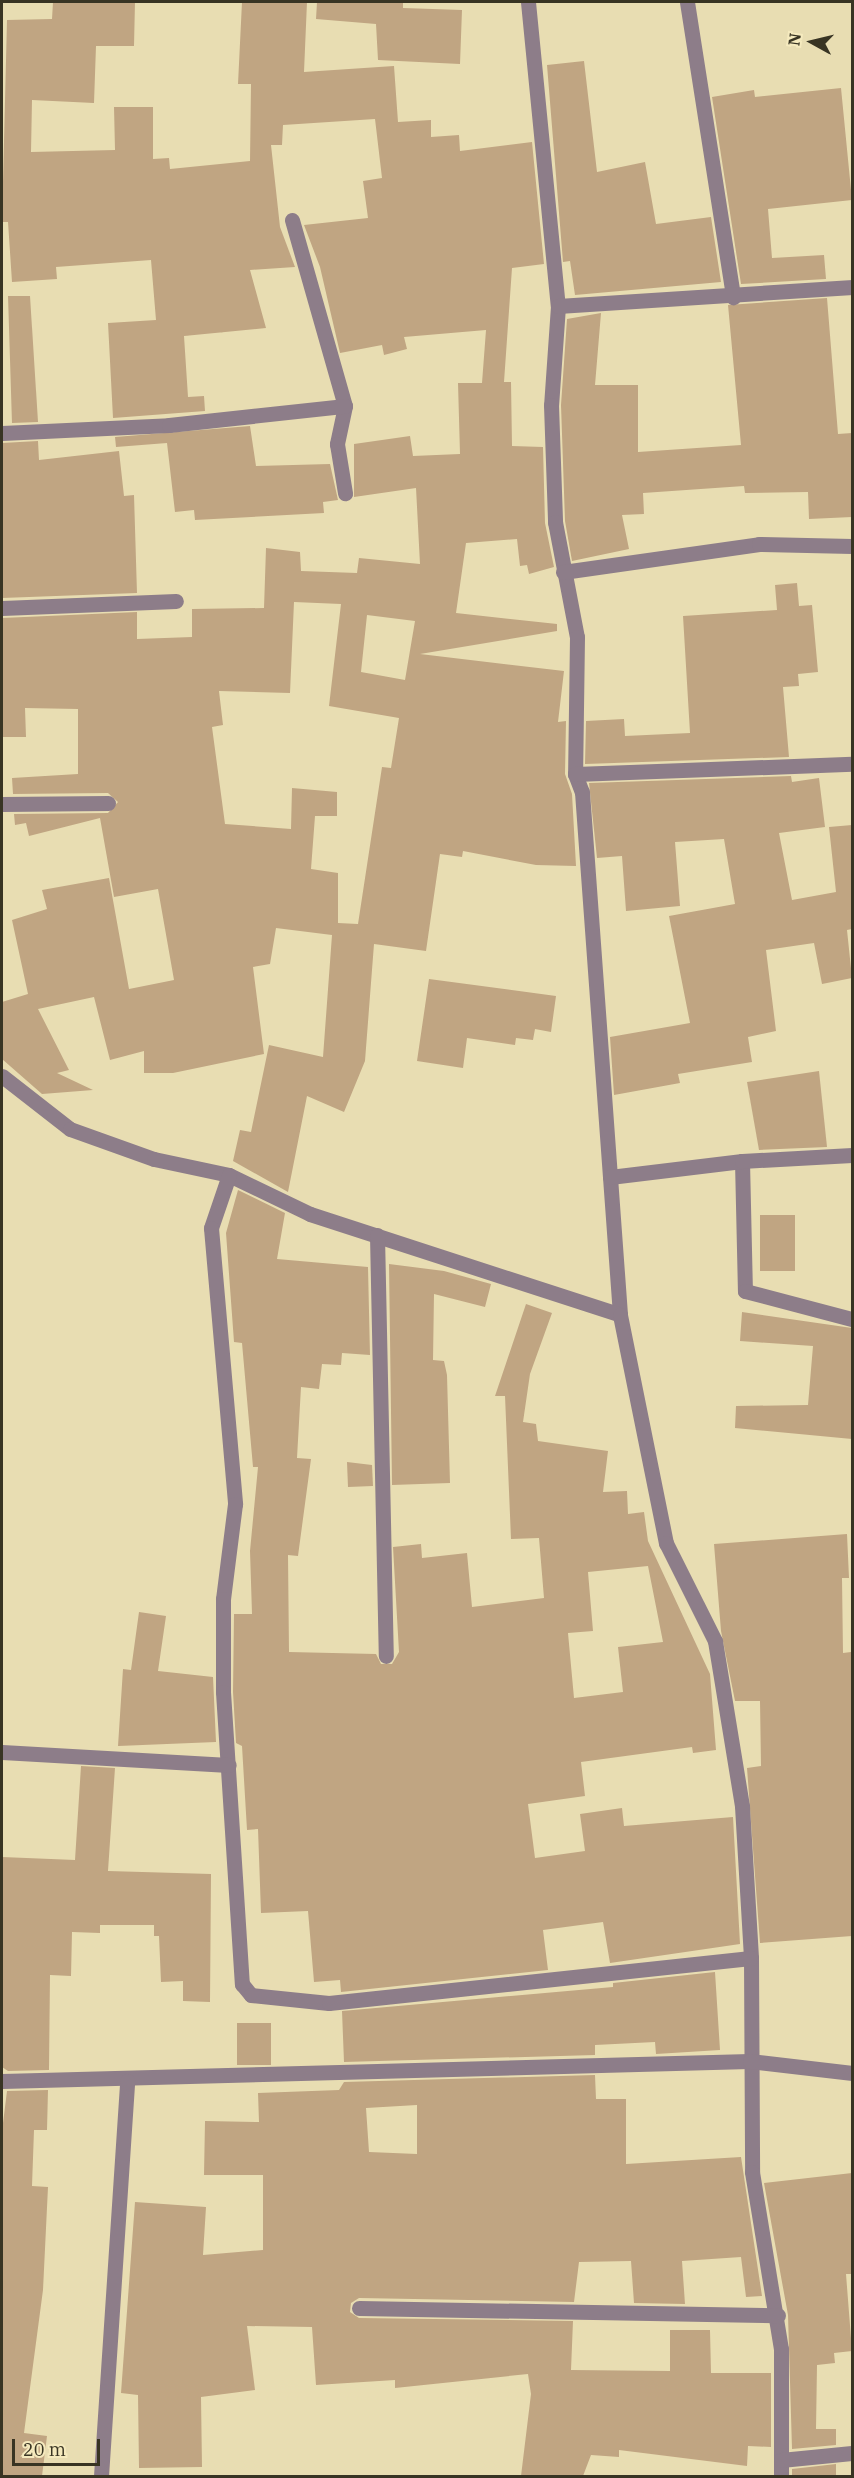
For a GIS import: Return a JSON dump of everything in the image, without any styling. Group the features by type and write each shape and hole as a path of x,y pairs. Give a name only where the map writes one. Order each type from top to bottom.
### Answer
{"street":[{"path":"528,2 558,306 551,405 555,522 562,572 577,637 575,774 582,792 620,1315 666,1543 715,1641 742,1806 751,1958 752,2172 778,2315 781,2476"},
{"path":"687,2 733,297"},
{"path":"292,220 345,406 337,444 345,493"},
{"path":"558,306 733,297 852,287"},
{"path":"2,434 169,425 345,406"},
{"path":"562,572 759,544 852,546"},
{"path":"2,608 176,601"},
{"path":"575,774 852,764"},
{"path":"2,804 108,803"},
{"path":"2,1076 70,1129 154,1159 229,1175 310,1214 620,1315"},
{"path":"610,1177 742,1161 852,1155"},
{"path":"742,1161 745,1291 852,1319"},
{"path":"229,1175 211,1228 235,1504 223,1599 237,1952 242,1983 251,1995 329,2003 751,1958"},
{"path":"377,1234 386,1656"},
{"path":"2,1752 229,1765"},
{"path":"2,2082 126,2081 750,2061 852,2073"},
{"path":"101,2476 126,2081"},
{"path":"359,2308 778,2315"},
{"path":"781,2460 852,2453"}],"building":[{"path":"53,2 135,2 134,46 96,46 94,103 32,100 31,152 115,150 114,107 153,107 153,159 169,158 170,169 250,161 251,84 238,84 242,2 307,2 304,72 394,66 398,122 431,120 431,137 459,135 460,151 532,142 544,264 512,268 504,382 511,382 512,446 543,447 545,523 554,567 529,574 527,565 520,566 517,539 466,543 456,613 557,624 557,631 420,654 564,671 558,722 566,721 565,774 572,794 576,866 536,865 463,851 462,857 440,854 426,951 374,944 365,1061 344,1112 307,1096 288,1192 233,1161 240,1130 251,1132 269,1045 323,1057 332,935 276,928 270,964 253,967 264,1054 173,1073 144,1073 144,1051 110,1060 94,997 38,1009 69,1070 57,1073 93,1090 42,1094 2,1059 2,1002 28,994 12,920 47,909 42,890 109,878 129,989 174,980 158,889 114,897 100,818 29,836 26,823 15,825 14,814 108,813 118,802 108,793 13,794 12,778 78,774 78,709 25,708 26,737 2,737 2,618 137,612 137,639 192,637 192,609 264,608 266,548 300,552 301,571 357,573 359,558 420,564 416,488 354,497 354,444 410,436 413,456 460,454 458,383 482,383 486,330 404,337 407,349 384,355 382,345 340,353 320,267 304,225 368,218 363,181 382,178 375,119 283,125 282,145 271,145 280,227 295,267 250,270 266,328 184,336 188,397 204,396 205,411 113,418 108,323 156,320 151,260 56,267 57,279 12,282 8,222 2,222 7,20 52,19","holes":["294,602 341,604 329,706 399,718 391,768 382,767 358,924 338,923 338,873 311,869 315,816 337,816 337,792 292,788 291,829 225,824 212,727 223,725 219,691 290,693","367,615 415,621 405,680 361,672"]},
{"path":"317,2 403,2 403,8 462,10 460,64 378,60 376,24 316,19"},
{"path":"584,61 597,172 645,162 656,224 711,217 721,282 575,295 570,261 563,262 547,65"},
{"path":"841,88 852,200 768,209 772,258 824,255 826,279 741,284 712,97 754,90 755,97"},
{"path":"8,296 30,296 38,422 12,423"},
{"path":"827,298 838,434 852,433 852,517 809,519 808,492 745,493 744,486 643,493 644,514 622,515 629,549 572,561 565,521 561,405 567,319 601,313 595,385 638,385 638,452 741,445 728,305"},
{"path":"250,426 256,466 330,464 338,500 323,502 324,513 195,520 194,510 175,512 167,443 116,447 115,437"},
{"path":"38,441 39,460 119,451 124,496 134,495 137,593 2,598 2,443"},
{"path":"797,583 799,606 812,605 818,672 798,674 799,686 783,687 789,757 585,764 586,721 624,719 625,736 690,733 683,616 777,610 775,585"},
{"path":"791,776 792,782 819,778 825,827 779,833 792,900 836,892 829,827 852,825 852,929 847,930 852,978 822,984 814,943 766,950 776,1031 748,1037 752,1062 678,1074 680,1083 614,1095 610,1037 690,1023 669,916 735,904 724,839 675,842 680,906 626,911 622,856 597,858 589,783"},
{"path":"429,979 556,996 551,1032 535,1029 533,1040 516,1038 515,1045 467,1038 463,1068 417,1061"},
{"path":"819,1071 827,1147 759,1150 747,1082"},
{"path":"238,1190 285,1213 277,1259 368,1267 370,1355 342,1353 341,1365 322,1364 319,1389 301,1387 297,1458 311,1459 298,1556 288,1555 289,1652 376,1654 381,1664 392,1664 399,1652 393,1547 421,1544 422,1558 467,1553 472,1607 544,1598 539,1538 511,1539 505,1396 495,1396 526,1304 552,1313 530,1374 523,1422 536,1424 538,1441 608,1451 603,1492 627,1491 628,1514 644,1512 648,1541 710,1674 716,1750 693,1753 692,1747 581,1762 585,1796 528,1804 535,1858 585,1851 580,1814 622,1808 624,1826 733,1817 740,1944 610,1963 603,1922 543,1930 548,1970 341,1992 340,1980 314,1982 308,1911 261,1913 258,1829 247,1830 242,1746 236,1743 233,1692 234,1614 252,1614 250,1551 258,1467 253,1467 242,1343 234,1342 226,1233","holes":["648,1566 663,1642 618,1647 623,1692 574,1698 568,1633 593,1631 588,1572"]},
{"path":"760,1215 795,1215 795,1271 760,1271"},
{"path":"389,1264 444,1271 491,1284 485,1307 434,1294 433,1360 444,1361 447,1375 450,1483 392,1485"},
{"path":"742,1312 852,1328 852,1439 735,1428 736,1406 808,1405 813,1346 740,1341"},
{"path":"347,1462 372,1465 373,1486 348,1487"},
{"path":"847,1534 849,1578 842,1578 843,1653 851,1652 852,1664 852,1936 760,1943 747,1768 761,1766 760,1701 735,1701 721,1631 714,1544"},
{"path":"139,1612 166,1616 158,1671 213,1677 216,1742 118,1746 123,1669 131,1670"},
{"path":"81,1766 115,1768 108,1871 211,1874 210,2002 183,2001 183,1981 161,1982 159,1936 154,1936 154,1925 100,1925 100,1933 72,1932 71,1976 50,1975 49,2070 8,2071 2,2067 2,1857 75,1860"},
{"path":"715,1972 720,2050 656,2054 655,2042 595,2045 595,2055 344,2062 342,2011 613,1987 613,1983"},
{"path":"237,2023 271,2023 271,2065 237,2065"},
{"path":"595,2075 596,2099 626,2099 626,2164 741,2157 762,2296 746,2297 741,2257 682,2261 685,2304 634,2303 631,2261 579,2262 574,2302 359,2298 351,2303 350,2312 359,2318 573,2321 571,2370 670,2371 670,2330 710,2330 711,2373 771,2373 771,2447 748,2446 747,2466 619,2450 619,2457 591,2455 583,2476 521,2476 531,2394 528,2374 395,2388 395,2380 316,2385 312,2327 247,2326 255,2390 201,2397 202,2467 139,2468 138,2395 121,2393 135,2202 206,2207 203,2255 263,2250 263,2175 204,2175 205,2121 259,2122 258,2093 339,2090 344,2082","holes":["417,2105 417,2154 369,2152 366,2108"]},
{"path":"48,2090 47,2130 34,2130 32,2186 48,2187 43,2290 24,2433 47,2436 42,2476 2,2476 2,2131 7,2091"},
{"path":"852,2173 852,2274 846,2274 852,2351 834,2353 835,2363 817,2365 816,2429 836,2429 836,2445 792,2449 788,2315 764,2183"},
{"path":"836,2464 836,2476 792,2476 792,2469"}]}
